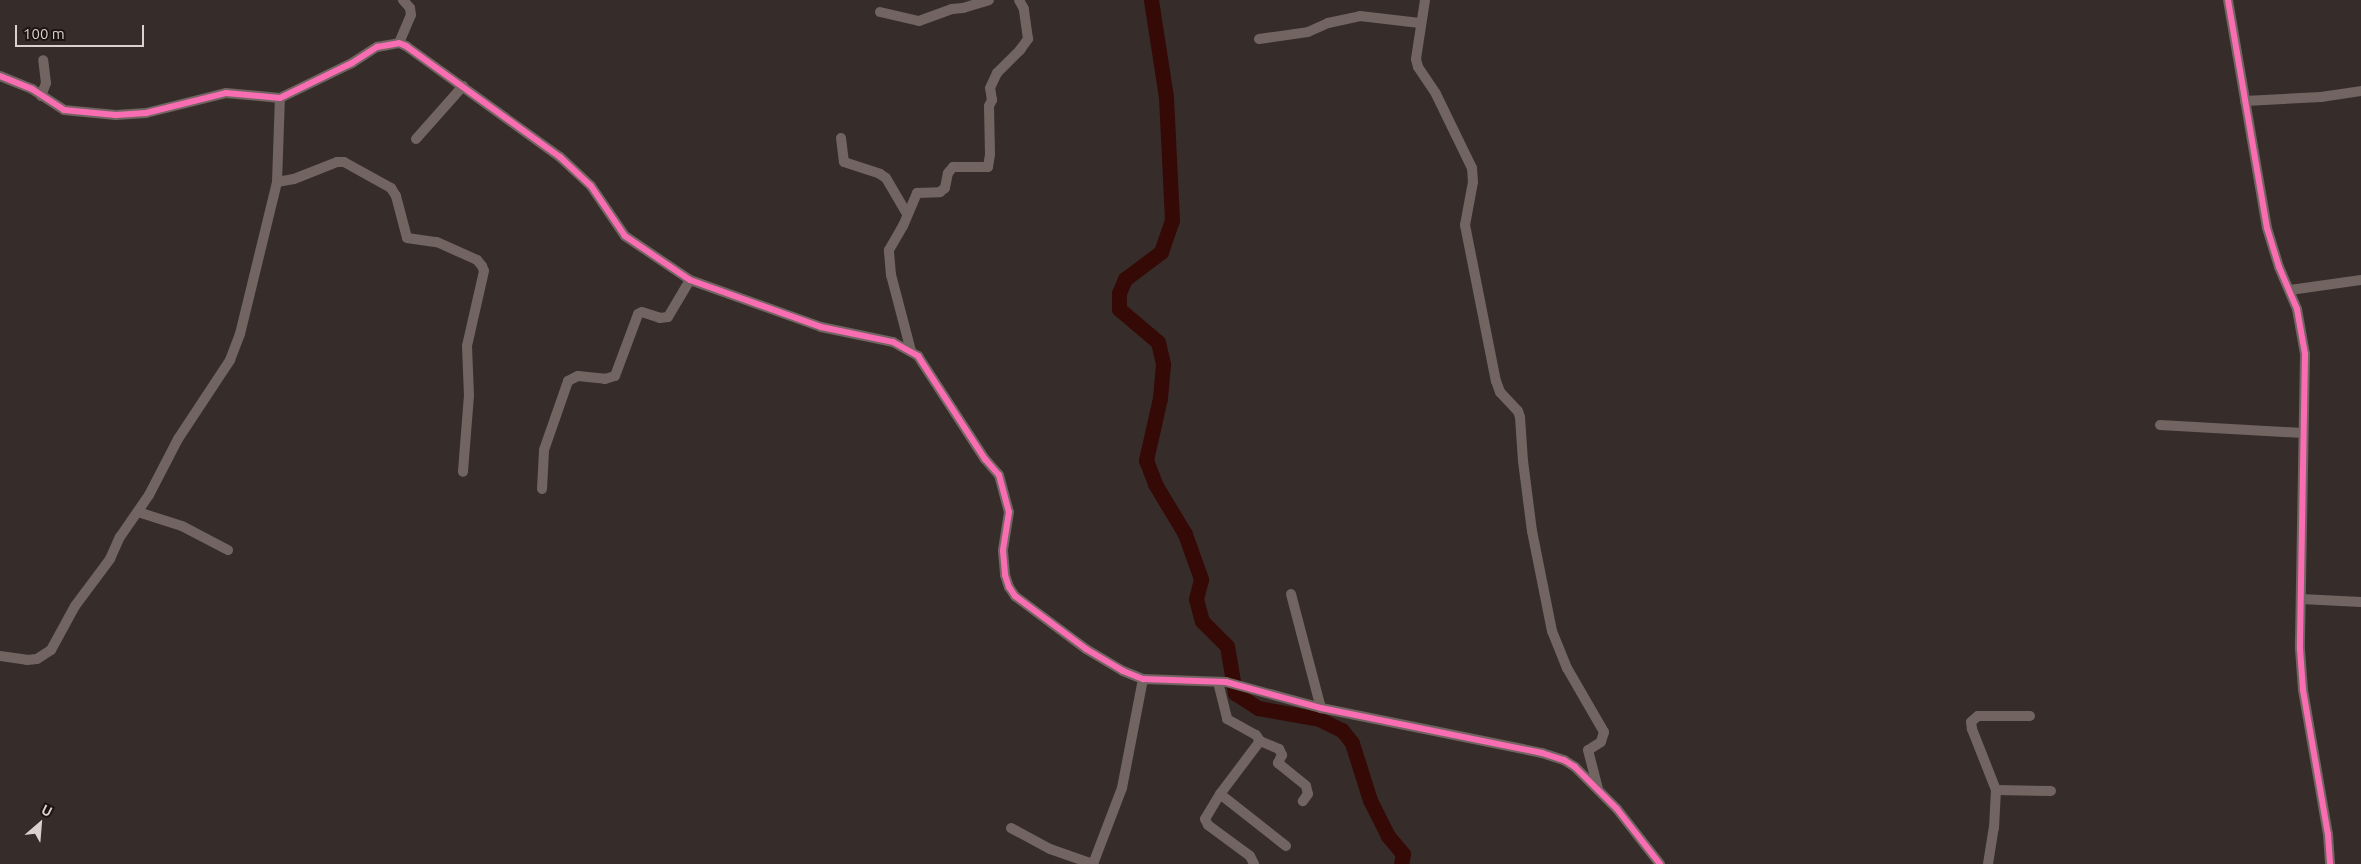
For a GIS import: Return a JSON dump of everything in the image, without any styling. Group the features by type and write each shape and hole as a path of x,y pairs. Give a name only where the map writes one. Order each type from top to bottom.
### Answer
{"street":[{"path":"399,43 412,15 410,8 403,0"},
{"path":"880,12 919,21 989,0"},
{"path":"910,350 899,312 888,255 917,193 940,192 944,188 948,173 953,167 963,166 980,169 988,167 990,154 988,106 992,100 990,88 997,74 1020,50 1028,38 1024,10 1020,0"},
{"path":"1425,0 1416,51 1418,67 1436,94 1474,175 1465,225 1496,381 1500,392 1518,411 1520,417 1523,461 1532,531 1552,631 1567,668 1604,732 1601,742 1588,750 1598,790"},
{"path":"2228,0 2267,228 2279,267 2297,309 2305,354 2300,649 2303,690 2328,834 2330,864"},
{"path":"1259,39 1308,32 1328,23 1360,16 1420,23"},
{"path":"0,76 19,82 64,110 116,115 146,114 226,93 280,98 352,63 377,47 399,43 464,86 577,171 591,186 625,236 690,280 821,328 893,342 910,350 925,364 985,458 999,475 1009,512 1003,564 1007,581 1015,596 1086,649 1123,671 1144,679 1222,682 1243,685 1321,708 1553,756 1564,760 1575,767 1618,809 1660,864"},
{"path":"41,96 46,83 44,60"},
{"path":"416,139 464,86"},
{"path":"2245,101 2321,97 2361,91"},
{"path":"0,656 28,660 45,656 78,600 110,559 120,537 138,512 178,439 222,374 234,350 247,309 277,182 280,98"},
{"path":"841,138 844,162 880,174 886,178 907,214"},
{"path":"277,182 343,161 393,191 407,238 437,242 477,260 483,267 467,346 469,395 463,472"},
{"path":"542,489 544,450 568,381 578,376 605,380 615,376 638,314 642,312 660,318 668,317 690,280"},
{"path":"2290,290 2361,280"},
{"path":"2160,425 2303,433"},
{"path":"138,512 195,532 228,550"},
{"path":"1291,594 1321,708"},
{"path":"2300,599 2361,602"},
{"path":"1011,828 1050,849 1093,864 1122,788 1144,679"},
{"path":"1222,682 1227,719 1256,735 1260,741 1279,750 1282,755 1278,763 1306,786 1308,794 1303,801"},
{"path":"1988,864 1994,828 1996,790 1972,729 1972,719 1981,716 2030,716"},
{"path":"1254,864 1250,856 1205,821 1206,814 1260,741"},
{"path":"1996,790 2051,791"},
{"path":"1220,794 1286,846"}],"waterway":[{"path":"1151,0 1166,97 1172,220 1161,252 1125,279 1119,293 1119,309 1158,342 1163,364 1160,398 1146,460 1155,484 1185,534 1201,579 1196,599 1202,621 1227,646 1235,693 1258,708 1319,719 1342,730 1352,743 1370,800 1388,836 1403,854 1401,864"}],"cycle path":[{"path":"2228,0 2267,228 2279,267 2297,309 2305,354 2300,649 2303,690 2328,834 2330,864"},
{"path":"0,76 32,89 64,110 116,115 146,113 226,93 280,98 352,63 377,47 399,43 406,46 560,157 591,186 625,236 690,280 821,327 893,342 918,356 985,459 999,475 1009,512 1003,551 1005,575 1009,587 1015,596 1086,649 1123,671 1143,679 1226,682 1321,708 1542,753 1564,760 1575,767 1617,809 1660,864"}]}
